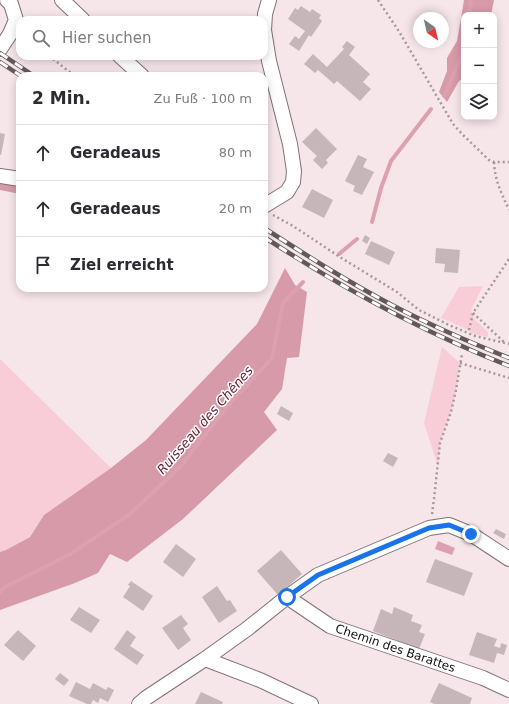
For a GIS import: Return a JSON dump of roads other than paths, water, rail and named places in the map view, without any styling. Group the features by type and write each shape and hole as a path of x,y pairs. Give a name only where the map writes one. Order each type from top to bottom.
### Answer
{"street":[{"path":"0,49 10,34 16,20 11,4 7,0"},
{"path":"62,0 79,16"},
{"path":"265,16 269,0"},
{"path":"268,55 290,144 294,171 293,182 287,192 268,205"},
{"path":"124,60 138,72"},
{"path":"0,176 16,178"},
{"path":"139,704 247,629 287,597 318,575 429,528 449,525 464,531 471,534 509,560"},
{"name":"Chemin des Barattes","path":"287,597 330,626 483,678 509,690"},
{"path":"205,659 260,680 311,704"}],"waterway":[{"name":"Ruisseau des Chênes","path":"469,12 471,0"},
{"name":"Ruisseau des Chênes","path":"444,96 461,58"},
{"name":"Ruisseau des Chênes","path":"372,222 381,188 391,161 431,109"},
{"name":"Ruisseau des Chênes","path":"339,254 357,239"},
{"name":"Ruisseau des Chênes","path":"0,592 5,587 72,553 130,514 180,467 226,408 272,358 283,303 303,282"}],"railway":[{"path":"0,53 28,72"},
{"path":"0,62 16,73"},
{"path":"268,231 343,278 392,305 450,333 509,358"},
{"path":"268,240 323,274 414,324 509,366"}]}
